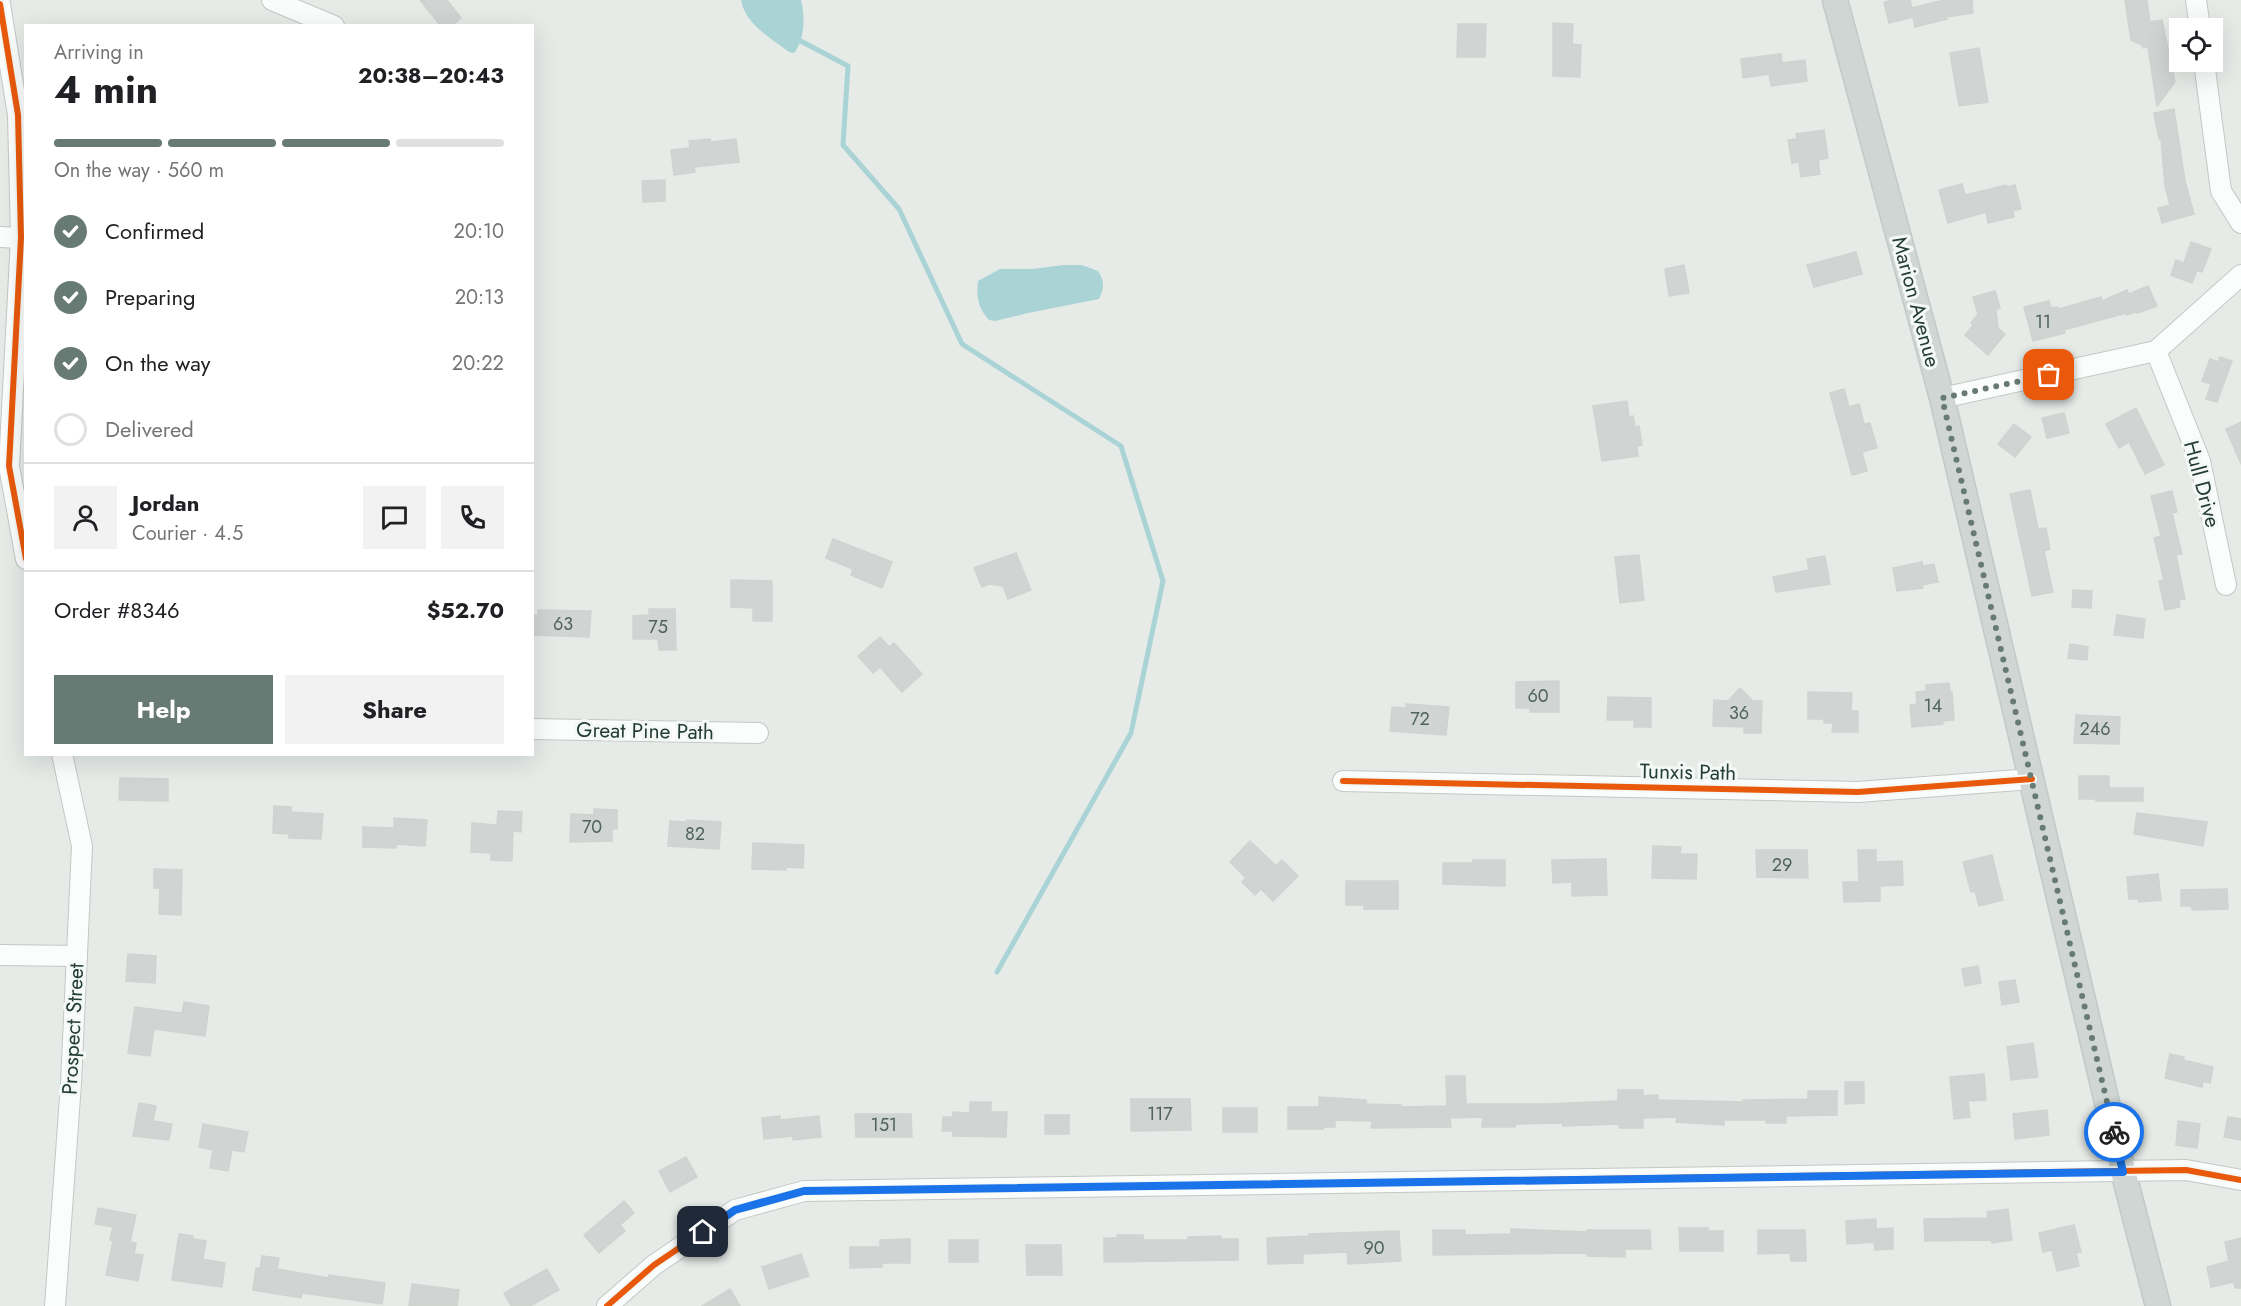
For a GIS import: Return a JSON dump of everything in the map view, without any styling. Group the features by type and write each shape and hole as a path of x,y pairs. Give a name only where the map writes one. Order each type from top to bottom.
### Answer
{"main road":[{"name":"Marion Avenue","path":"1835,0 1942,398 2123,1172 2158,1306"}],"street":[{"path":"272,0 329,24"},
{"path":"2196,0 2199,18"},
{"path":"0,4 18,115 21,238 9,466 24,547"},
{"path":"2205,72 2221,191 2241,223"},
{"path":"0,237 21,238"},
{"path":"1942,398 2156,351 2241,275"},
{"name":"Hull Drive","path":"2156,351 2200,461 2226,585"},
{"name":"Great Pine Path","path":"534,729 758,733"},
{"name":"Prospect Street","path":"55,1306 71,1083 82,846 62,756"},
{"name":"Tunxis Path","path":"1343,781 1858,792 1923,789 2032,779"},
{"path":"0,955 77,956"},
{"path":"607,1306 654,1264 735,1210 804,1191 2186,1170 2241,1180"}],"water":[{"path":"741,0 801,0 803,28 798,48 794,53 789,52 767,36 753,23 743,9"},
{"path":"1082,265 1098,271 1103,285 1099,299 995,321 989,320 982,311 977,292 978,281 1000,269 1033,269"}],"building":[{"path":"420,0 447,0 461,18 454,24 439,24"},
{"path":"1910,0 1912,8 1944,0 1972,0 1973,13 1946,17 1947,19 1915,27 1913,17 1889,23 1884,2"},
{"path":"2125,0 2147,0 2150,22 2162,20 2169,53 2169,72 2173,72 2175,82 2157,106 2148,47 2143,48 2142,45 2131,40"},
{"path":"1553,23 1573,24 1572,44 1581,45 1580,77 1553,76"},
{"path":"1458,24 1486,24 1485,57 1457,57"},
{"path":"1979,48 1988,102 1959,106 1950,53"},
{"path":"1781,54 1782,63 1805,60 1807,81 1771,86 1769,74 1743,78 1741,59"},
{"path":"2174,109 2185,181 2194,214 2162,223 2158,208 2170,205 2165,186 2161,139 2159,139 2154,113"},
{"path":"1824,130 1828,158 1818,160 1820,174 1801,177 1799,162 1792,163 1788,140 1797,139 1796,134"},
{"path":"710,139 711,142 736,139 739,162 694,167 695,172 674,175 671,150 690,148 689,141"},
{"path":"665,180 665,201 643,202 642,181"},
{"path":"1962,184 1965,195 2015,185 2021,209 2013,211 2014,217 1988,223 1986,212 1948,223 1939,190"},
{"path":"2191,242 2211,249 2202,272 2197,270 2192,283 2171,275 2176,260 2184,263"},
{"path":"1856,252 1862,274 1814,287 1807,265"},
{"path":"1684,265 1689,293 1669,296 1665,269"},
{"path":"2148,286 2157,306 2138,313 2127,315 2126,313 2064,330 2065,333 2033,341 2024,307 2049,301 2051,308 2058,307 2059,309 2101,297 2102,301 2127,290 2129,294"},
{"path":"1995,291 2000,308 1996,309 1998,328 2005,334 1988,355 1965,335 1978,314 1973,297"},
{"path":"2220,357 2232,361 2217,402 2206,399 2211,384 2202,381 2210,359 2218,362"},
{"path":"1844,389 1849,407 1859,404 1864,424 1870,423 1877,448 1862,452 1867,471 1852,475 1830,393"},
{"path":"1627,401 1629,417 1633,416 1635,427 1639,426 1642,445 1637,446 1638,456 1602,461 1593,406"},
{"path":"2136,408 2164,465 2145,474 2129,442 2119,448 2106,424"},
{"path":"2064,413 2069,433 2047,438 2042,418"},
{"path":"2241,422 2241,464 2226,429"},
{"path":"2014,424 2031,437 2015,457 1998,444"},
{"path":"2030,490 2038,529 2046,528 2050,549 2044,551 2053,592 2032,596 2010,494"},
{"path":"2172,491 2177,512 2172,513 2182,554 2176,555 2185,599 2179,600 2180,607 2165,610 2159,581 2164,580 2154,538 2161,536 2151,496"},
{"path":"833,539 892,562 882,588 851,575 853,569 826,558"},
{"path":"1016,553 1031,590 1008,599 1003,586 989,584 982,587 974,568"},
{"path":"1639,555 1644,600 1620,603 1615,557"},
{"path":"1825,556 1830,584 1776,592 1773,577 1809,570 1807,559"},
{"path":"1922,562 1923,566 1934,564 1938,582 1922,585 1923,588 1897,591 1893,568"},
{"path":"731,580 772,581 772,621 753,621 753,608 731,607"},
{"path":"2073,590 2092,591 2091,608 2072,607"},
{"path":"649,609 675,609 676,650 659,650 658,639 633,639 633,616 649,615"},
{"path":"538,610 591,611 589,637 534,635 534,615 538,615"},
{"path":"2117,615 2145,619 2143,638 2114,635"},
{"path":"880,637 889,647 894,643 922,674 902,692 880,667 873,673 858,656"},
{"path":"2070,644 2088,647 2087,660 2068,658"},
{"path":"1559,681 1559,712 1530,712 1530,708 1516,708 1516,682"},
{"path":"1949,683 1954,720 1942,721 1943,724 1912,727 1910,705 1917,704 1916,692 1926,691 1926,685"},
{"path":"1740,688 1753,701 1762,701 1761,733 1744,733 1744,727 1713,726 1714,700 1728,701"},
{"path":"1808,692 1852,693 1851,711 1858,711 1858,732 1832,732 1833,723 1824,723 1824,719 1808,719"},
{"path":"1608,697 1651,698 1651,727 1634,727 1634,720 1607,720"},
{"path":"1406,704 1449,707 1446,735 1390,731 1392,707 1406,708"},
{"path":"2076,715 2120,717 2119,744 2074,743"},
{"path":"2079,776 2109,776 2109,788 2143,788 2143,801 2079,799"},
{"path":"120,778 168,779 168,801 119,800"},
{"path":"274,806 291,807 291,812 323,814 321,839 289,838 289,834 273,833"},
{"path":"594,809 617,810 617,829 612,829 612,841 570,842 571,814 594,815"},
{"path":"498,811 522,812 521,832 513,831 512,861 491,860 491,853 471,852 472,823 497,825"},
{"path":"2137,813 2207,822 2203,846 2134,834"},
{"path":"394,818 427,820 425,846 396,844 396,848 363,847 363,827 394,828"},
{"path":"687,820 721,822 719,849 668,846 670,821 686,822"},
{"path":"1250,841 1276,866 1282,860 1298,876 1273,901 1261,889 1255,895 1242,882 1246,878 1230,862"},
{"path":"753,843 804,845 803,868 752,869"},
{"path":"1653,846 1681,847 1680,854 1697,854 1696,879 1652,878"},
{"path":"1756,850 1807,850 1808,878 1757,877"},
{"path":"1858,850 1876,850 1876,862 1902,861 1903,885 1880,886 1880,901 1844,902 1843,882 1859,882"},
{"path":"1992,855 2003,900 1979,906 1975,891 1971,892 1963,862"},
{"path":"1606,859 1607,895 1572,896 1572,882 1553,883 1552,860"},
{"path":"1473,860 1505,860 1505,886 1443,884 1443,863 1473,863"},
{"path":"154,869 182,870 181,915 159,914 160,888 154,888"},
{"path":"2158,874 2161,900 2139,902 2138,899 2129,899 2127,877"},
{"path":"1346,881 1398,881 1398,909 1364,909 1364,905 1346,905"},
{"path":"2227,889 2228,909 2192,910 2192,906 2181,906 2181,890"},
{"path":"128,954 156,956 155,983 126,981"},
{"path":"1978,966 1981,983 1965,986 1962,969"},
{"path":"2015,980 2019,1002 2002,1005 1999,982"},
{"path":"184,1002 209,1006 205,1036 154,1029 150,1056 128,1053 135,1007 182,1013"},
{"path":"2033,1043 2038,1077 2011,1080 2007,1047"},
{"path":"2170,1054 2184,1057 2183,1060 2213,1067 2210,1083 2203,1081 2202,1087 2165,1078"},
{"path":"1984,1074 1986,1100 1968,1101 1970,1117 1954,1119 1950,1077"},
{"path":"1446,1076 1465,1076 1466,1104 1618,1101 1618,1090 1643,1090 1643,1096 1658,1095 1658,1100 1744,1102 1743,1100 1808,1099 1808,1091 1837,1091 1837,1115 1786,1116 1786,1123 1766,1123 1766,1120 1724,1120 1724,1125 1676,1122 1677,1117 1643,1118 1643,1128 1619,1128 1619,1124 1563,1126 1562,1123 1482,1127 1483,1117 1450,1118 1451,1127 1371,1128 1372,1121 1335,1120 1335,1127 1288,1129 1288,1107 1319,1107 1319,1097 1366,1100 1367,1104 1401,1105 1401,1107 1447,1106"},
{"path":"1845,1082 1864,1082 1864,1103 1845,1104"},
{"path":"1131,1099 1190,1099 1191,1130 1131,1131"},
{"path":"970,1102 991,1102 991,1112 1007,1112 1006,1137 953,1136 953,1131 942,1131 943,1117 953,1117 953,1112 970,1113"},
{"path":"139,1103 156,1106 153,1121 172,1124 169,1140 133,1136"},
{"path":"1223,1108 1257,1108 1257,1132 1223,1132"},
{"path":"2047,1110 2049,1135 2015,1139 2013,1114"},
{"path":"855,1114 911,1114 912,1137 856,1137"},
{"path":"1045,1115 1069,1115 1069,1134 1045,1134"},
{"path":"780,1116 780,1120 819,1116 821,1137 793,1140 793,1136 764,1139 762,1118"},
{"path":"2228,1117 2241,1119 2241,1140 2224,1137"},
{"path":"2178,1121 2200,1124 2197,1148 2176,1145"},
{"path":"203,1124 248,1132 244,1152 232,1150 228,1171 210,1168 213,1150 199,1147"},
{"path":"686,1157 697,1177 670,1192 659,1171"},
{"path":"624,1201 634,1213 620,1225 625,1231 599,1253 584,1235"},
{"path":"98,1208 136,1215 130,1242 136,1243 134,1254 143,1255 138,1281 106,1275 113,1241 110,1240 113,1227 95,1224"},
{"path":"2008,1209 2012,1240 1992,1243 1991,1240 1925,1241 1924,1219 1988,1218 1987,1212"},
{"path":"1876,1219 1876,1229 1893,1228 1893,1249 1875,1250 1874,1242 1847,1244 1846,1221"},
{"path":"2074,1225 2081,1252 2076,1253 2079,1266 2057,1271 2052,1250 2043,1252 2039,1233"},
{"path":"1679,1228 1708,1228 1708,1231 1723,1231 1723,1251 1680,1251"},
{"path":"1511,1229 1587,1232 1587,1230 1650,1230 1651,1249 1625,1249 1625,1257 1587,1256 1587,1253 1433,1255 1433,1230 1465,1230 1465,1235 1511,1234"},
{"path":"1758,1230 1805,1230 1806,1261 1791,1261 1790,1253 1758,1254"},
{"path":"1399,1231 1401,1261 1348,1264 1347,1252 1303,1254 1303,1263 1268,1264 1267,1238"},
{"path":"179,1234 206,1241 203,1259 225,1263 222,1287 172,1280"},
{"path":"1117,1235 1143,1235 1143,1240 1188,1240 1188,1237 1221,1236 1221,1239 1238,1239 1238,1260 1104,1262 1104,1238 1118,1238"},
{"path":"2241,1238 2241,1288 2235,1288 2234,1282 2211,1287 2207,1267 2229,1261 2225,1242"},
{"path":"910,1239 910,1263 882,1263 882,1267 850,1268 850,1247 880,1247 880,1240"},
{"path":"949,1240 978,1240 978,1262 949,1262"},
{"path":"1026,1245 1061,1245 1062,1275 1027,1275"},
{"path":"801,1254 809,1276 769,1289 762,1267"},
{"path":"262,1256 279,1258 277,1269 329,1278 329,1275 385,1283 382,1304 302,1293 301,1298 253,1290 256,1268 260,1268"},
{"path":"547,1269 559,1290 530,1306 511,1306 504,1293"},
{"path":"412,1284 459,1290 457,1306 409,1306"},
{"path":"730,1289 740,1306 702,1306"}],"waterway":[{"path":"795,38 848,66 843,145 899,209 962,344 1121,446 1163,581 1131,733 997,972"}],"cycle path":[{"path":"0,4 18,115 21,238 9,466 24,548"},
{"path":"1343,781 1858,792 2032,779"},
{"path":"607,1306 654,1265 735,1210 804,1191 2186,1170 2241,1180"}],"way so far":[{"path":"2049,375 1942,398 2114,1132"}],"route":[{"path":"703,1232 735,1210 804,1191 2123,1172 2114,1132"}]}
